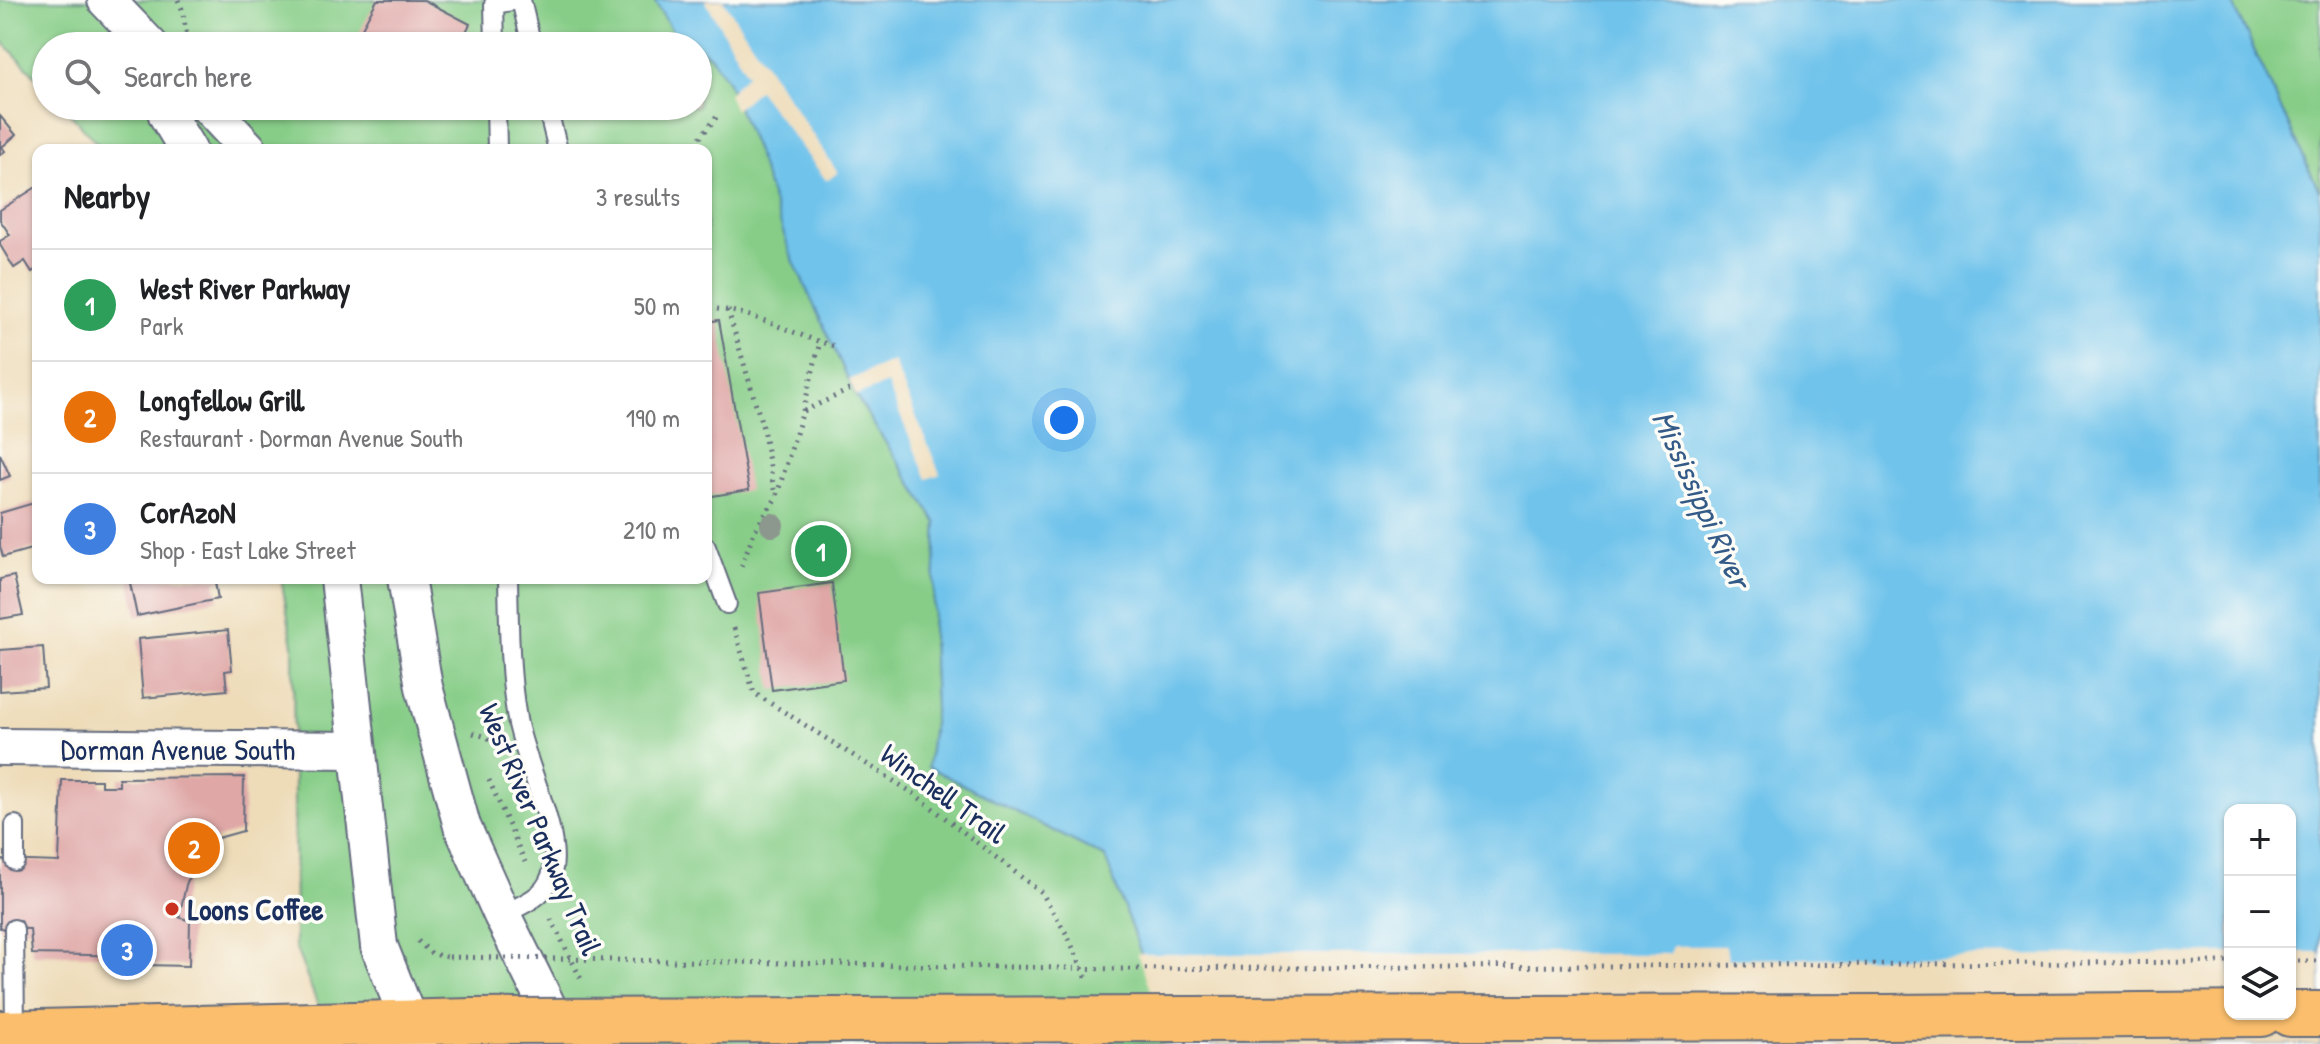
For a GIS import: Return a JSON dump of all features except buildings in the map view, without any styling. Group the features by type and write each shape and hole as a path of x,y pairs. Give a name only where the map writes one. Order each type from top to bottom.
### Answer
{"main road":[{"path":"32,1035 413,1034 472,1021 2224,1014"},
{"path":"2296,1014 2320,1014"}],"street":[{"path":"106,0 137,32"},
{"path":"170,120 184,144"},
{"path":"221,120 243,144"},
{"path":"340,584 379,946 413,1034"},
{"path":"407,584 424,687 462,826 566,1044"},
{"name":"Dorman Avenue South","path":"0,747 357,750"}],"lane":[{"path":"494,32 492,2 520,0 528,32"},
{"path":"496,120 497,144"},
{"path":"550,120 556,144"},
{"path":"712,563 727,604"},
{"path":"502,915 540,897 553,869 553,842 518,721 509,646 508,584"},
{"path":"15,825 15,861"},
{"path":"14,929 32,1035"}],"path":[{"path":"178,0 187,32"},
{"path":"695,144 719,114"},
{"path":"717,309 761,317 782,328 835,346"},
{"path":"728,310 763,428 776,498"},
{"path":"727,604 755,530 776,498 820,342"},
{"path":"803,411 853,388"},
{"name":"Winchell Trail","path":"727,604 754,693 913,793 1042,893 1067,935 1091,990"},
{"name":"West River Parkway Trail","path":"468,732 474,745"},
{"name":"West River Parkway Trail","path":"486,773 540,897 587,990"},
{"path":"418,941 432,954 449,957 1119,969 2224,962"},
{"path":"2296,961 2320,961"}],"green space":[{"path":"0,0 654,0 673,32 32,32 32,72 0,39"},
{"path":"2231,0 2320,0 2320,193"},
{"path":"712,58 727,80 856,396 937,523 932,634 935,706 928,767 1105,857 1175,1044 333,1044 295,946 293,645 282,584 712,584 712,144 98,144 76,120 712,120"}],"water":[{"name":"Mississippi River","path":"654,0 2231,0 2320,193 2320,1044 1175,1044 1105,857 928,767 935,706 932,634 937,523 856,396 792,258 757,154 727,80 712,58 712,32 673,32"}],"pier":[{"path":"705,0 723,0 838,173 826,180 758,90 735,110 728,94 747,74"},
{"path":"893,361 940,474 927,479 887,384 856,396 849,380"},
{"path":"1673,946 1726,946 1728,959 2224,953 2224,1020 2296,1020 2296,952 2320,952 2320,1044 1171,1044 1137,954 1670,954"}],"place":[{"name":"West River Parkway","path":"821,551"},
{"name":"Longfellow Grill","path":"194,848"},
{"name":"Loons Coffee","path":"172,909"},
{"name":"CorAzoN","path":"127,950"}]}
